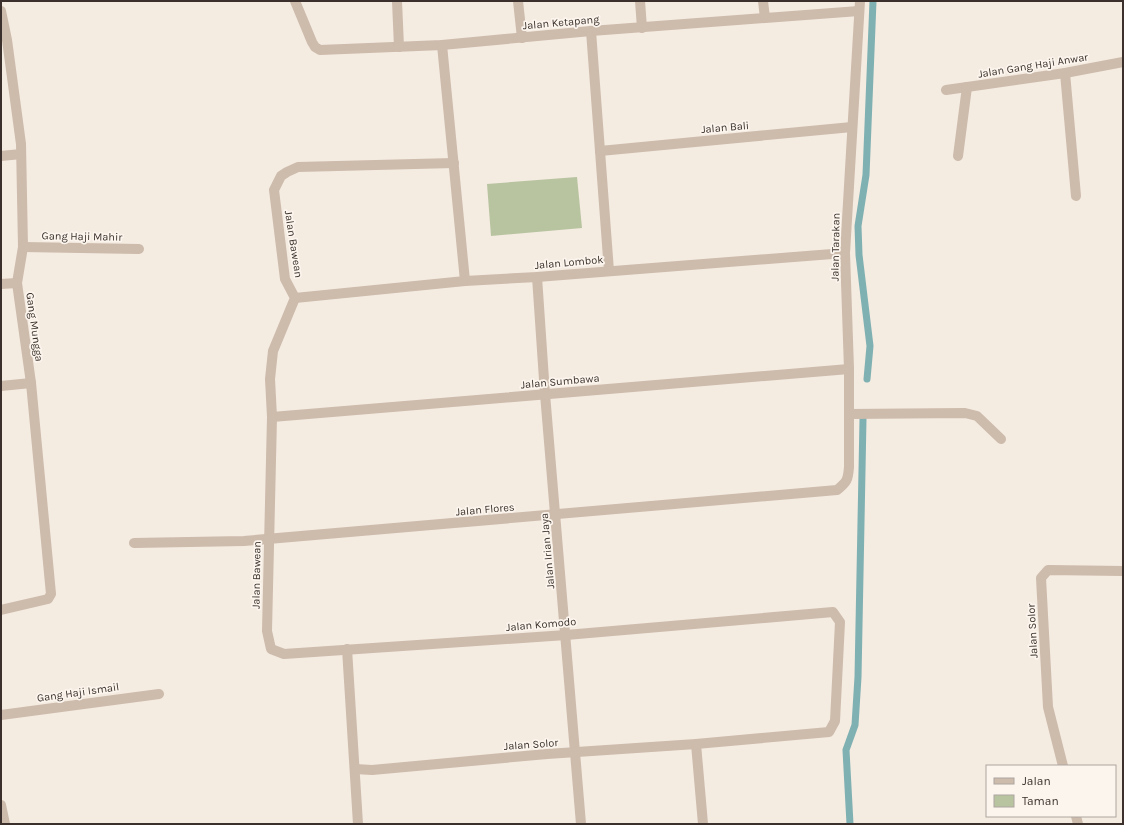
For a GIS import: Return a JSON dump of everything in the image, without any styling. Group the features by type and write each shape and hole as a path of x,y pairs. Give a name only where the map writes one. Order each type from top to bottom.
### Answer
{"street":[{"name":"Jalan Ketapang","path":"295,1 312,42 315,47 320,50 442,45 764,18 859,6"},
{"path":"397,1 399,47"},
{"path":"518,1 522,38"},
{"path":"640,1 642,28"},
{"path":"763,1 764,18"},
{"name":"Jalan Tarakan","path":"837,490 845,484 848,476 849,369 845,253 859,6"},
{"name":"Gang Mungga","path":"1,11 7,40 21,154 23,247 17,283 31,384 51,594 48,599 1,610"},
{"path":"591,32 609,270"},
{"path":"442,45 465,280"},
{"name":"Jalan Gang Haji Anwar","path":"946,90 1065,73 1123,62"},
{"path":"1065,73 1076,196"},
{"path":"958,156 967,87"},
{"name":"Jalan Bali","path":"600,151 852,127"},
{"path":"1,156 21,154"},
{"name":"Jalan Bawean","path":"267,631 272,417 270,379 273,350 295,298 285,279 274,190 281,176 298,167 454,163"},
{"name":"Gang Haji Mahir","path":"23,247 139,249"},
{"name":"Jalan Lombok","path":"295,298 465,280 537,277 609,270 845,253"},
{"name":"Jalan Irian Jaya","path":"537,277 545,394 581,824"},
{"path":"1,284 17,283"},
{"name":"Jalan Sumbawa","path":"272,417 849,369"},
{"path":"1,386 31,384"},
{"path":"849,414 965,413 977,416 1001,439"},
{"name":"Jalan Flores","path":"134,543 244,542 837,490"},
{"name":"Jalan Solor","path":"1063,765 1048,707 1041,578 1048,570 1123,571"},
{"name":"Jalan Komodo","path":"267,631 271,649 284,654 566,635 832,612 840,622 835,721 829,732"},
{"path":"346,649 358,824"},
{"name":"Gang Haji Ismail","path":"1,715 159,694"},
{"name":"Jalan Solor","path":"355,769 372,770 547,754 696,744 829,732"},
{"path":"696,744 703,824"},
{"path":"1,805 5,824"}],"green space":[{"path":"577,177 582,228 491,236 487,184"}],"waterway":[{"path":"867,379 870,346 859,255 858,226 866,175 873,1"},
{"path":"850,824 846,750 855,725 858,677 863,419"}]}
